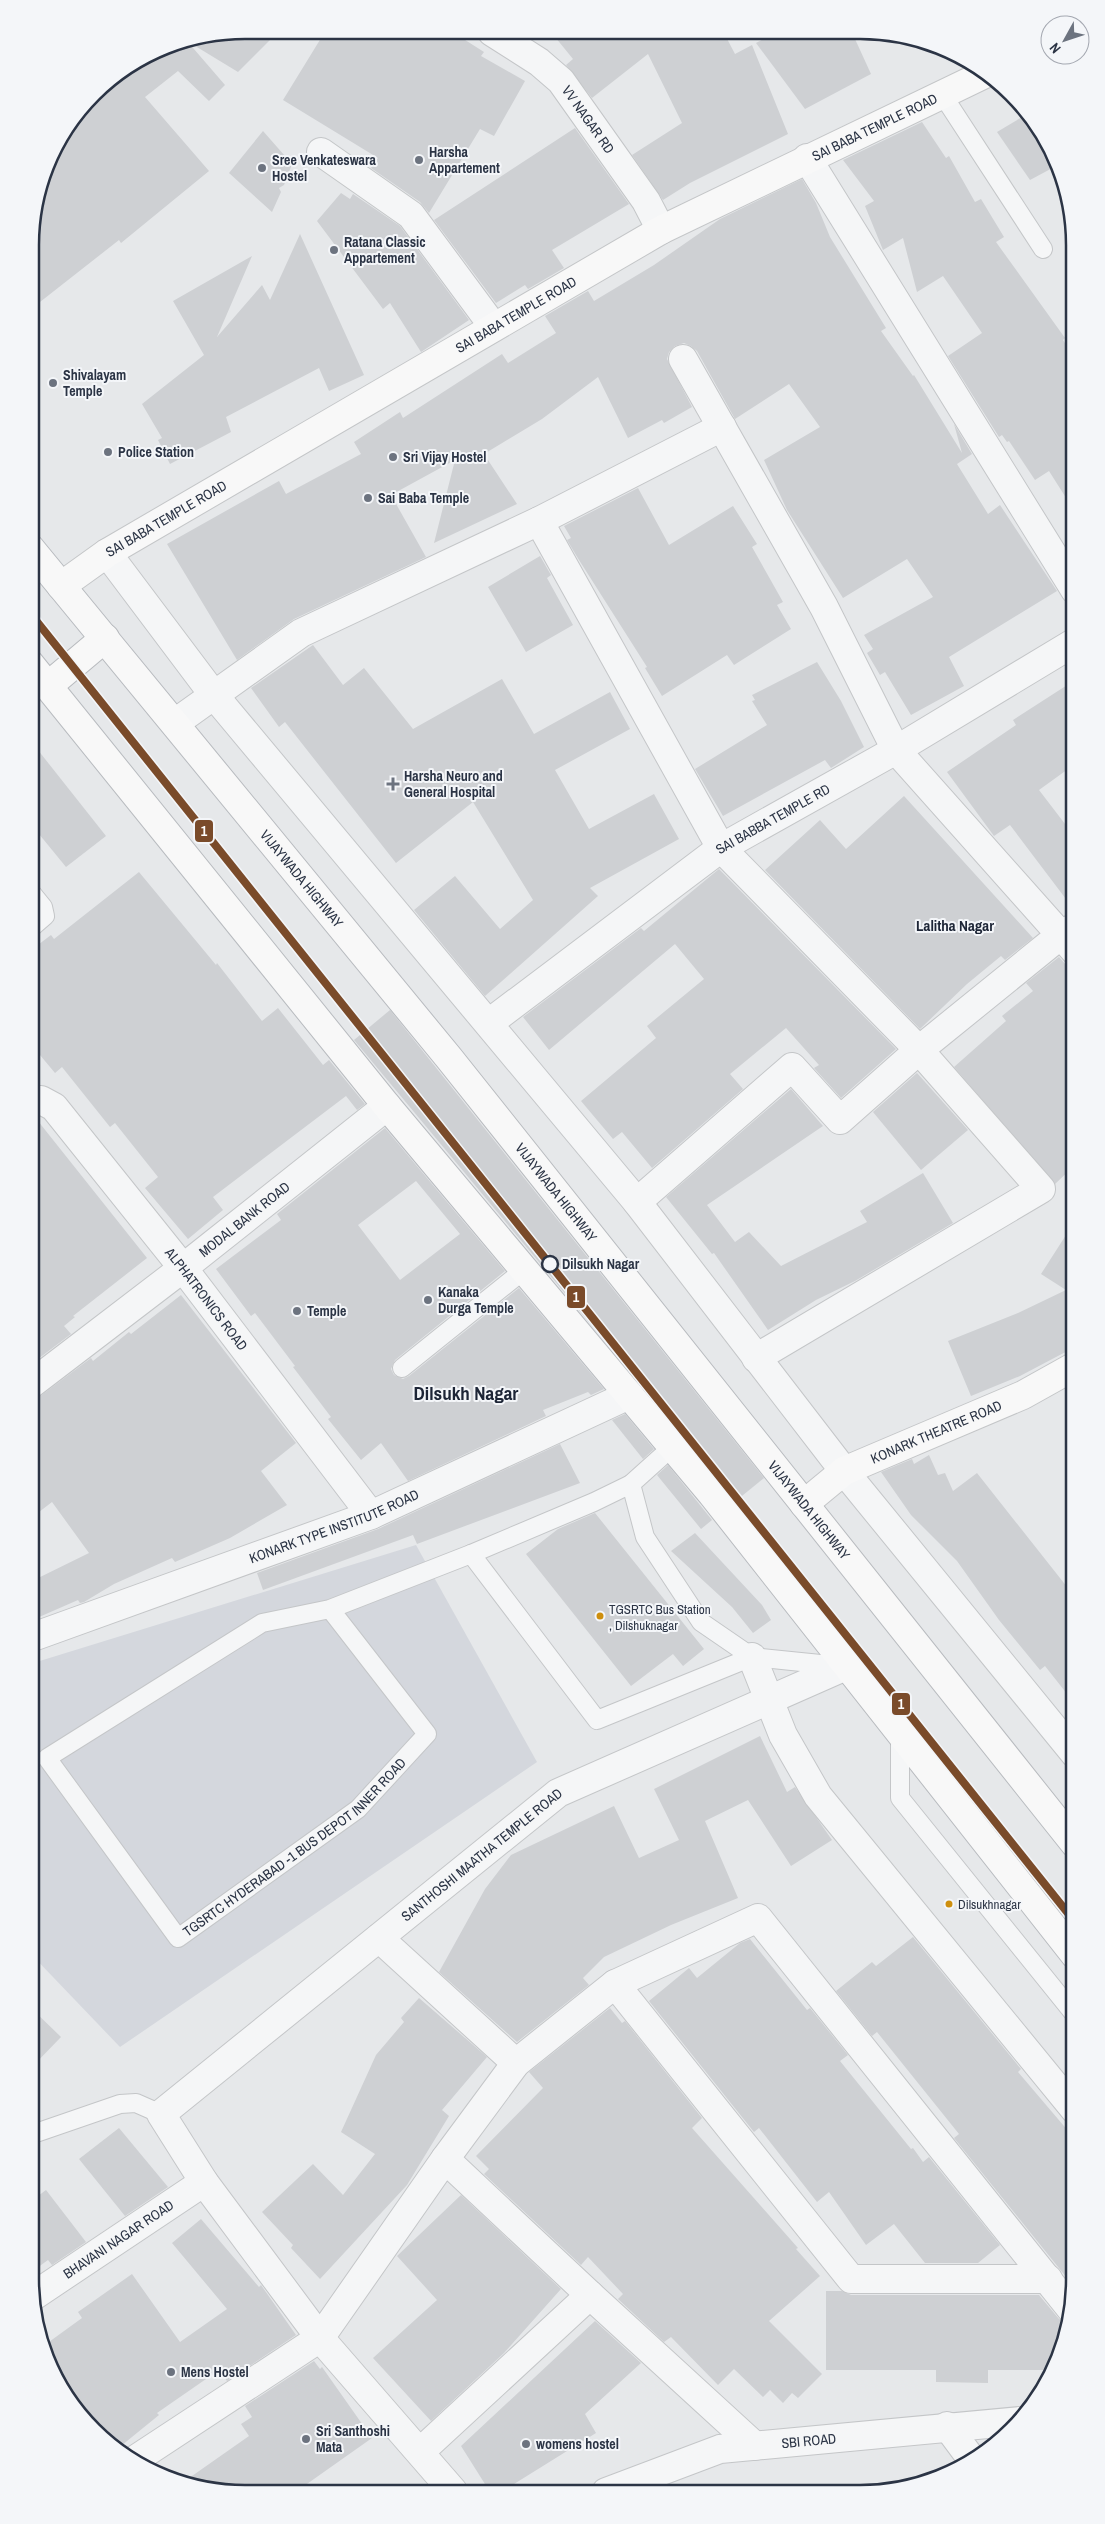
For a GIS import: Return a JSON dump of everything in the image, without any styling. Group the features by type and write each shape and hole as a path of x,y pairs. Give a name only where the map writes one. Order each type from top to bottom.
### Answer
{"main road":[{"name":"SAI BABA TEMPLE ROAD","path":"61,586 107,553 493,326 661,230 980,76"},
{"name":"VIJAYWADA HIGHWAY","path":"39,559 449,1058 1066,1833"},
{"path":"48,686 105,638"},
{"path":"39,675 387,1106 671,1448 712,1494 1066,1944"},
{"name":"KONARK THEATRE ROAD","path":"804,1504 844,1471 1023,1395 1066,1371"}],"street":[{"name":"VV NAGAR RD","path":"503,39 539,62 561,81 646,201 661,230"},
{"path":"321,152 411,215 493,326"},
{"path":"807,158 1066,575"},
{"path":"682,359 824,607 896,750 1066,932"},
{"path":"175,723 213,694 301,633 539,521 722,427"},
{"path":"539,521 721,848 919,1050 1041,1189 756,1358"},
{"path":"107,553 213,694 637,1202 844,1471 1066,1743"},
{"name":"SAI BABBA TEMPLE RD","path":"488,1023 721,848 896,750 1066,647"},
{"path":"637,1202 792,1067 840,1120 919,1050 1066,941"},
{"name":"ALPHATRONICS ROAD","path":"39,1100 54,1107 183,1268 371,1515"},
{"name":"MODAL BANK ROAD","path":"39,1378 183,1268 387,1106"},
{"name":"KONARK TYPE INSTITUTE ROAD","path":"39,1635 371,1515 629,1396"},
{"path":"752,1657 783,1735 818,1796 1066,2100"},
{"name":"SANTHOSHI MAATHA TEMPLE ROAD","path":"161,2114 558,1793 846,1666"},
{"path":"139,2457 320,2338 445,2159 516,2062 616,1984 758,1918 1065,2301"},
{"path":"379,1938 516,2062"},
{"path":"616,1984 851,2279 1048,2279"},
{"path":"161,2114 204,2182 320,2338 447,2485"},
{"path":"445,2159 755,2446"},
{"name":"BHAVANI NAGAR ROAD","path":"39,2292 204,2182"},
{"path":"420,2452 590,2295"},
{"name":"SBI ROAD","path":"625,2485 720,2449 947,2426 1009,2422"},
{"path":"947,2426 969,2455"}],"lane":[{"path":"942,94 1044,249"},
{"path":"39,902 43,907 45,916 39,921"},
{"path":"402,1368 524,1270"},
{"name":"TGSRTC HYDERABAD -1 BUS DEPOT INNER ROAD","path":"330,1609 427,1734 358,1810 178,1938 47,1758 262,1623 330,1609 470,1554 594,1502 631,1484 671,1448"},
{"path":"631,1484 645,1537 701,1622 752,1657"},
{"path":"470,1554 597,1720 752,1657 846,1666"},
{"path":"900,1735 900,1798 1066,2004"},
{"path":"39,2132 120,2104 136,2103 161,2114"}],"shaded area":[{"path":"416,1545 537,1762 120,2047 39,1962 39,1661"}],"building":[{"path":"231,39 271,39 238,72 194,45"},
{"path":"320,39 464,39 484,52 481,56 525,81 494,136 480,129 429,213 420,202 371,168 378,158 283,100"},
{"path":"557,39 727,39 735,54 752,45 788,134 690,183 663,200 632,155 682,123 648,54 592,98 566,65 573,59"},
{"path":"764,39 855,39 871,74 805,109 756,43"},
{"path":"191,46 225,85 209,101 178,71 145,97 209,171 121,243 119,240 40,302 39,231 43,204 54,166 73,130 99,99 130,73 166,54"},
{"path":"1022,117 1039,142 1052,168 1030,180 997,132"},
{"path":"922,122 946,158 949,156 975,202 981,199 1004,237 996,242 1065,338 1063,340 1066,345 1066,498 1049,471 1035,480 1009,441 1007,442 1002,435 999,437 948,356 982,333 943,276 917,292 903,238 883,250 865,206 874,201 843,160"},
{"path":"575,128 629,204 552,250 564,268 528,289 525,285 496,303 434,220"},
{"name":"Sree Venkateswara Hostel","path":"263,131 292,164 284,185 279,188 281,192 272,212 229,173"},
{"path":"802,179 816,203 830,237 886,328 881,331 914,375 962,453 954,424 972,454 957,464 988,514 1000,505 1057,591 949,657 964,686 911,715 885,672 880,675 867,653 873,649 864,635 933,597 907,559 843,598 787,510 764,460 820,427 789,384 735,419 697,351 684,343 675,346 669,352 667,359 692,407 664,423 662,420 628,438 598,377 542,419 484,454 517,504 434,543 455,460 391,495 426,557 294,619 237,660 167,544 279,481 286,494 361,454 354,442 400,412 403,418 502,354 508,363 556,333 545,316 588,291 594,301 654,265 720,219"},
{"path":"341,193 350,199 353,194 400,226 469,320 421,352 390,303 383,309 317,221"},
{"path":"300,234 364,375 329,391 319,368 226,417 231,432 170,464 158,440 162,438 142,404 204,355 173,301 252,256 217,337 262,285 270,300"},
{"path":"638,488 669,545 733,506 757,544 752,547 783,602 777,605 791,629 734,665 727,655 662,696 645,668 647,667 567,540 571,538 564,526"},
{"path":"540,556 551,575 547,578 573,625 526,652 488,587"},
{"path":"313,645 343,685 364,668 413,729 502,679 534,734 610,692 630,729 555,770 589,829 654,794 679,839 590,888 598,896 485,996 414,910 455,876 500,929 533,900 473,802 396,863 285,722 279,727 251,688"},
{"path":"817,662 841,701 864,747 831,768 825,760 723,816 695,769 767,725 752,701 755,700 752,695"},
{"path":"1066,686 1066,770 1039,790 1066,825 1066,899 1010,825 994,836 947,772 1016,725 1013,720"},
{"path":"39,751 106,836 66,867 39,834"},
{"path":"904,796 1033,938 1005,960 1001,956 967,984 920,1029 765,870 820,820 846,849"},
{"path":"719,869 896,1049 841,1098 814,1068 819,1065 786,1028 730,1074 743,1089 652,1168 622,1132 613,1139 581,1101 656,1038 647,1026 704,979 675,944 549,1050 523,1017 641,928 644,931"},
{"path":"139,872 216,965 217,963 262,1021 278,1008 323,1065 329,1060 365,1104 357,1110 346,1096 213,1197 223,1210 188,1239 145,1188 158,1177 115,1123 110,1127 62,1067 55,1073 39,1054 39,944 51,935 54,939"},
{"path":"1059,957 1066,965 1066,1174 1055,1184 954,1067 1006,1021 1002,1016 1033,991 1026,983"},
{"path":"390,1010 764,1478 737,1500 354,1040"},
{"path":"917,1073 968,1130 921,1170 873,1112"},
{"path":"791,1089 823,1126 707,1205 735,1242 749,1232 781,1266 867,1222 860,1211 923,1173 953,1223 855,1281 816,1300 768,1330 714,1253 712,1254 666,1197"},
{"path":"39,1122 147,1258 73,1316 75,1317 64,1326 71,1334 39,1358"},
{"path":"385,1128 505,1271 395,1360 391,1369 394,1375 403,1379 409,1376 519,1288 604,1389 591,1395 588,1392 543,1410 546,1416 408,1481 381,1443 361,1460 328,1419 331,1417 255,1313 251,1316 216,1269 281,1220 277,1214","holes":["416,1181 460,1234 400,1280 358,1225"]},
{"path":"1066,1235 1066,1290 1041,1274"},
{"path":"1066,1290 1066,1352 1020,1376 971,1396 948,1341 1018,1313"},
{"path":"181,1295 296,1443 261,1471 287,1505 230,1538 175,1562 172,1558 114,1584 84,1602 80,1603 78,1600 39,1617 39,1578 89,1553 52,1502 39,1512 39,1397 91,1358 93,1361 129,1332 131,1334"},
{"path":"625,1414 654,1449 643,1459 612,1420"},
{"path":"560,1444 580,1483 417,1544 413,1535 263,1590 257,1573 378,1529"},
{"path":"929,1455 938,1475 945,1473 953,1491 977,1473 1066,1586 1066,1693 1045,1666 1040,1670 999,1620 957,1561 911,1515 881,1472 912,1459 914,1464"},
{"path":"668,1465 712,1520 701,1529 657,1475"},
{"path":"595,1513 704,1649 683,1666 673,1654 631,1686 526,1554 558,1529"},
{"path":"695,1533 762,1605 771,1620 753,1633 732,1607 671,1551"},
{"path":"760,1736 787,1792 795,1787 832,1840 791,1866 748,1800 705,1821 738,1898 671,1925 604,1957 583,1978 589,1985 517,2042 439,1972 485,1889 511,1855 614,1806 639,1858 679,1840 654,1789"},
{"path":"913,1937 1021,2069 1018,2072 1066,2128 1066,2277 954,2138 959,2134 877,2032 872,2036 836,1991 872,1962 876,1966"},
{"path":"750,1939 807,2010 810,2008 848,2055 840,2061 911,2149 913,2148 923,2162 929,2157 1000,2245 978,2263 925,2263 894,2224 866,2245 829,2192 817,2202 759,2128 754,2132 649,2001 689,1968 697,1978 740,1943"},
{"path":"419,1998 487,2057 442,2110 449,2116 407,2185 320,2279 291,2248 293,2245 262,2212 313,2164 343,2195 375,2154 341,2132 376,2055 404,2022 401,2018"},
{"path":"610,2008 622,2023 625,2021 702,2118 692,2128 798,2248 796,2249 820,2276 769,2321 822,2374 798,2398 792,2393 783,2403 770,2390 763,2397 734,2369 718,2385 671,2337 664,2342 618,2299 623,2294 588,2257 581,2265 484,2174 489,2169 476,2156 543,2088 529,2072"},
{"path":"39,2016 61,2037 39,2060"},
{"path":"119,2128 168,2187 125,2216 79,2159"},
{"path":"46,2190 86,2242 52,2265 48,2260 39,2266 39,2195"},
{"path":"461,2195 561,2289 504,2353 431,2421 373,2358 437,2300 397,2256"},
{"path":"201,2219 259,2287 261,2285 296,2335 227,2381 219,2370 157,2413 159,2415 122,2445 99,2425 73,2394 60,2371 49,2342 82,2318 78,2312 132,2274 180,2342 227,2309 172,2243"},
{"path":"826,2291 842,2291 851,2295 1039,2295 1062,2321 1045,2370 988,2370 988,2383 936,2382 936,2370 826,2370"},
{"path":"595,2321 641,2363 585,2414 596,2433 512,2485 486,2485 461,2446"},
{"path":"314,2361 320,2369 322,2367 372,2438 305,2485 231,2485 190,2478 249,2436 241,2424 252,2417 245,2406"}],"transit line":[{"name":"1","path":"39,624 1066,1911"}],"place":[{"name":"Harsha Appartement","path":"419,160"},
{"name":"Sree Venkateswara Hostel","path":"262,168"},
{"name":"Ratana Classic Appartement","path":"334,250"},
{"name":"Shivalayam Temple","path":"53,383"},
{"name":"Police Station","path":"108,452"},
{"name":"Sri Vijay Hostel","path":"393,457"},
{"name":"Sai Baba Temple","path":"368,498"},
{"name":"Harsha Neuro and General Hospital","path":"393,784"},
{"name":"Dilsukh Nagar","path":"550,1264"},
{"name":"Kanaka Durga Temple","path":"428,1300"},
{"name":"Temple","path":"297,1311"},
{"name":"TGSRTC Bus Station , Dilshuknagar","path":"600,1616"},
{"name":"Dilsukhnagar","path":"949,1904"},
{"name":"Mens Hostel","path":"171,2372"},
{"name":"Sri Santhoshi Mata","path":"306,2439"},
{"name":"womens hostel","path":"526,2444"}],"district":[{"name":"Lalitha Nagar","path":"955,926"},
{"name":"Dilsukh Nagar","path":"466,1393"}]}
